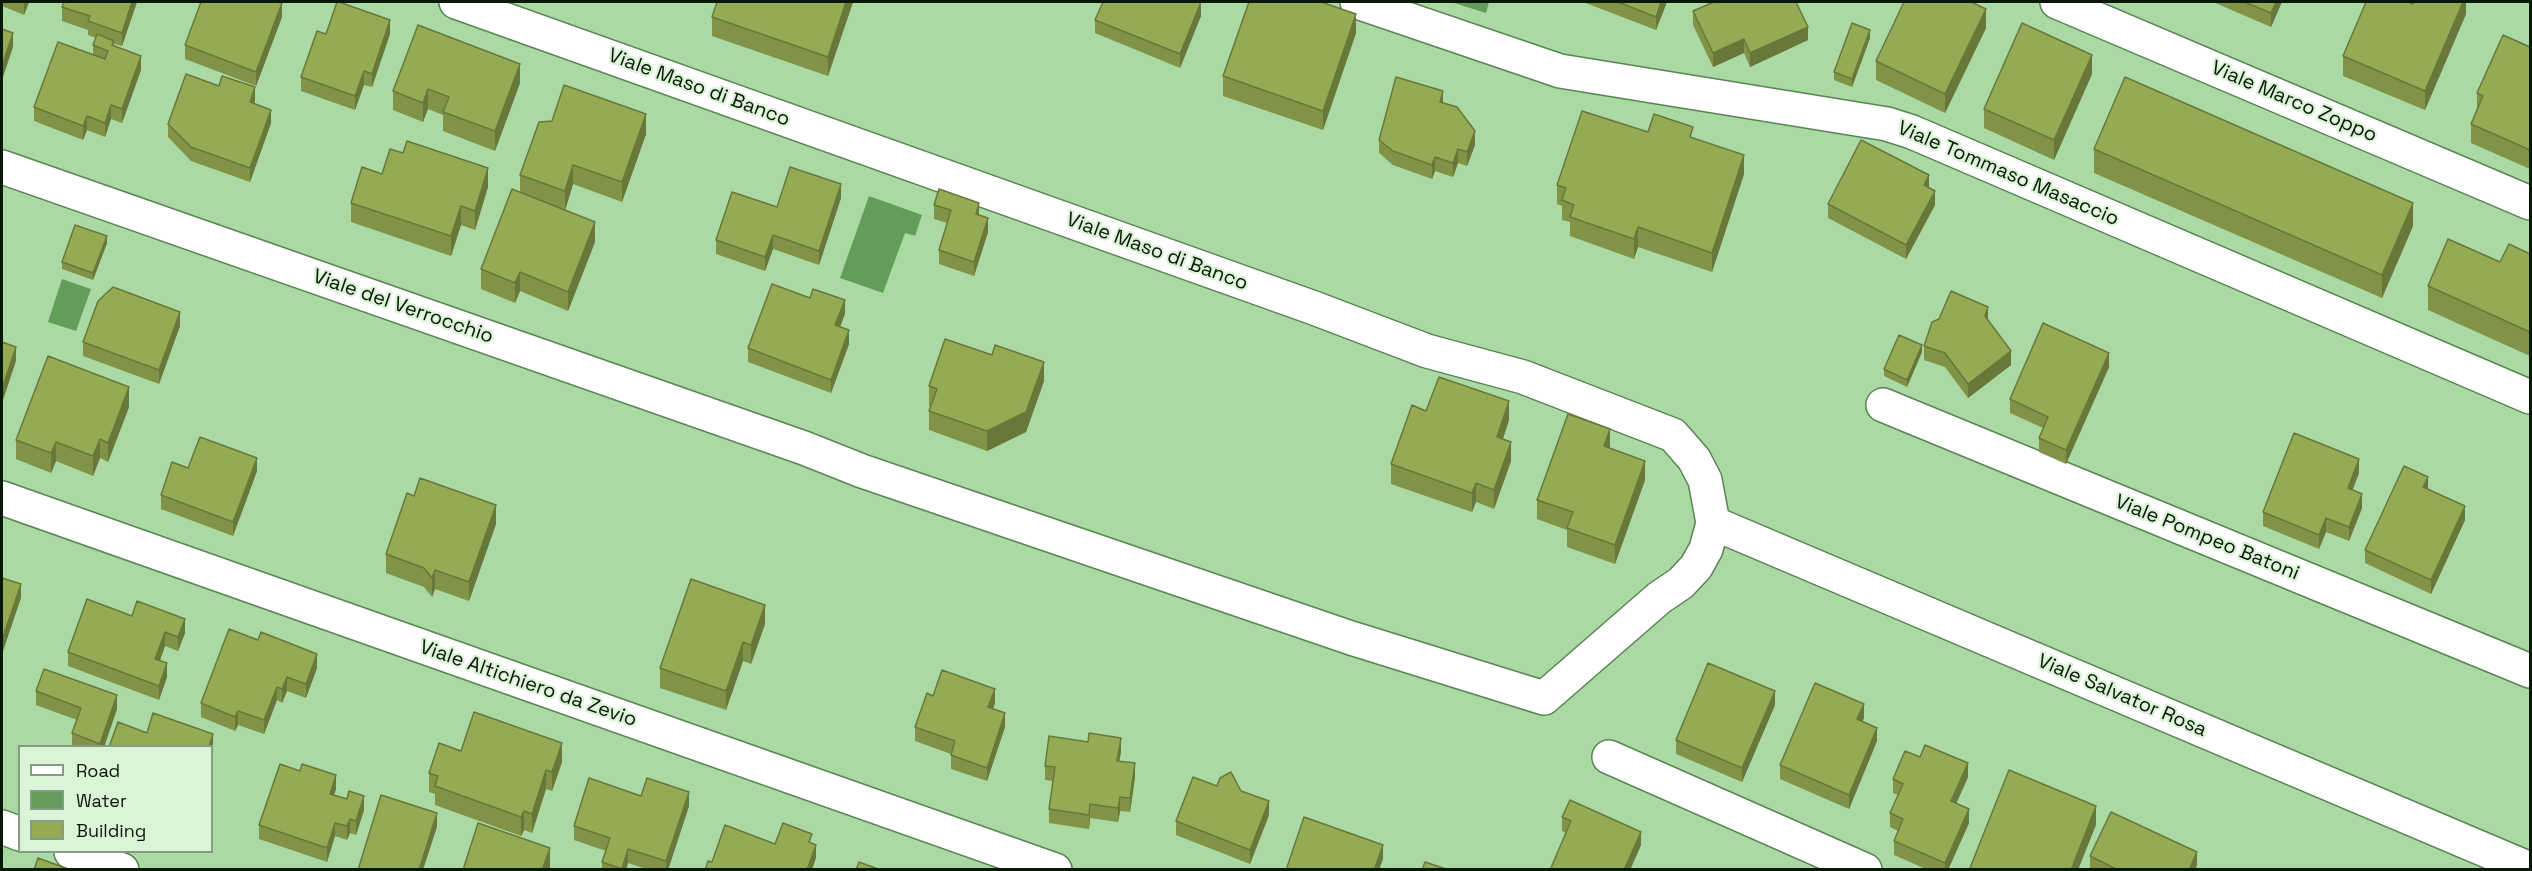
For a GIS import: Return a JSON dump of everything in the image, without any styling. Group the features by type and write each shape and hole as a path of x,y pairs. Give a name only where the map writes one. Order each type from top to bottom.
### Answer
{"street":[{"name":"Viale Maso di Banco","path":"456,2 1314,308 1427,351 1523,377 1673,435 1694,459 1706,480 1713,523 1706,549 1696,567 1681,583 1659,598"},
{"name":"Viale Tommaso Masaccio","path":"1357,2 1560,71 1887,124 1912,132 2530,397"},
{"name":"Viale Marco Zoppo","path":"2057,2 2530,203"},
{"name":"Viale del Verrocchio","path":"2,167 804,448 862,471 1352,638 1544,698 1659,598"},
{"name":"Viale Pompeo Batoni","path":"1883,405 2530,671"},
{"name":"Viale Altichiero da Zevio","path":"2,498 1055,870"},
{"name":"Viale Salvator Rosa","path":"1713,523 2530,869"},
{"path":"1610,757 1865,870"},
{"path":"2,827 18,833"},
{"path":"74,853 122,870"}],"water":[{"path":"1451,2 1489,2 1486,13"},
{"path":"869,196 922,215 915,236 905,233 883,293 840,278"},
{"path":"62,279 91,289 76,331 48,322"}],"building":[{"path":"64,2 132,2 122,33 88,21 90,16 62,7"},
{"path":"201,2 282,3 256,72 185,45"},
{"path":"337,2 390,20 372,74 364,71 355,96 301,77 317,31 326,34"},
{"path":"717,2 846,2 828,57 712,17"},
{"path":"1103,2 1201,2 1180,54 1095,20"},
{"path":"1249,2 1321,2 1356,14 1323,111 1223,76"},
{"path":"1618,2 1661,2 1656,17"},
{"path":"1714,2 1796,2 1808,27 1750,53 1744,39 1713,53 1693,11"},
{"path":"1904,2 1971,2 1986,9 1945,94 1876,61"},
{"path":"2244,2 2276,2 2271,13"},
{"path":"2366,2 2413,4 2414,2 2463,2 2425,91 2343,56"},
{"path":"1852,23 1870,30 1852,79 1834,72"},
{"path":"2022,23 2092,55 2054,140 1984,109"},
{"path":"418,25 520,64 495,131 443,112 449,97 428,89 423,103 393,91"},
{"path":"2,29 13,33 2,66"},
{"path":"97,34 114,41 112,45 141,56 122,109 111,105 105,123 87,116 83,126 34,107 58,42 105,59 108,51 93,45"},
{"path":"2503,35 2530,47 2530,150 2471,124 2483,96 2477,93"},
{"path":"186,74 219,86 222,76 255,87 250,102 271,110 250,168 191,147 168,124"},
{"path":"1396,77 1443,91 1440,102 1457,107 1475,131 1467,152 1458,149 1453,163 1435,157 1432,165 1393,151 1379,140"},
{"path":"2125,77 2413,203 2382,275 2094,149"},
{"path":"564,85 646,114 622,182 573,165 565,191 520,175 539,122 552,121"},
{"path":"1582,111 1648,132 1654,114 1693,127 1690,137 1744,155 1712,253 1638,227 1634,239 1570,217 1574,205 1562,200 1566,188 1557,185"},
{"path":"1861,140 1929,175 1924,185 1935,191 1906,245 1828,204"},
{"path":"407,141 488,168 475,211 461,206 451,236 351,203 362,167 382,174 390,149 403,153"},
{"path":"790,167 841,184 819,251 773,235 765,257 716,240 732,192 777,207"},
{"path":"512,189 595,222 568,292 520,272 515,283 481,269"},
{"path":"939,189 979,203 976,214 988,218 974,262 939,250 951,210 934,205"},
{"path":"75,225 107,236 93,273 62,262"},
{"path":"2448,239 2500,262 2509,244 2530,254 2530,332 2428,286"},
{"path":"772,284 810,298 813,289 845,300 835,325 849,330 831,380 748,348"},
{"path":"113,287 180,312 159,370 83,342 98,301"},
{"path":"1951,291 1988,307 1985,316 2011,351 1968,384 1945,353 1924,346 1932,322 1939,319"},
{"path":"2043,323 2109,353 2066,450 2039,438 2048,417 2010,399"},
{"path":"1899,335 1922,345 1907,380 1884,369"},
{"path":"945,339 992,355 995,345 1044,362 1026,412 987,431 929,411 937,389 929,386"},
{"path":"2,342 16,347 2,389"},
{"path":"48,356 129,387 108,443 100,439 93,456 56,442 51,453 16,440"},
{"path":"1439,377 1509,401 1497,437 1511,442 1494,490 1476,483 1472,493 1391,464 1412,405 1426,411"},
{"path":"1568,414 1610,429 1604,446 1645,461 1615,545 1567,528 1573,512 1537,500"},
{"path":"2294,433 2359,459 2348,488 2362,494 2349,527 2326,518 2319,535 2263,512"},
{"path":"200,437 257,458 233,522 161,495 172,462 188,468"},
{"path":"2404,466 2428,477 2423,487 2465,506 2431,580 2365,550"},
{"path":"420,478 496,505 469,582 435,570 432,578 424,568 386,554 407,493 414,496"},
{"path":"2,578 21,584 2,640"},
{"path":"691,579 765,605 751,645 743,642 726,691 660,668"},
{"path":"87,599 132,616 137,601 185,619 178,637 165,632 155,659 167,663 159,686 68,652"},
{"path":"229,629 258,640 261,632 317,654 306,684 287,677 282,689 277,687 264,720 238,711 235,717 201,703"},
{"path":"1708,663 1775,691 1742,768 1676,740"},
{"path":"44,669 117,695 100,744 72,733 81,708 36,691"},
{"path":"942,670 995,689 988,707 1005,713 987,768 951,755 955,741 915,727 927,693 933,696"},
{"path":"1815,683 1864,704 1857,719 1877,728 1849,795 1780,765"},
{"path":"474,712 562,743 552,772 546,770 532,814 524,811 521,817 435,786 438,776 429,773 439,743 461,751"},
{"path":"153,713 213,734 210,745 110,745 118,722 147,733"},
{"path":"1089,733 1121,738 1117,761 1135,763 1130,798 1120,797 1118,808 1090,804 1089,815 1049,809 1055,767 1045,766 1049,736 1088,742"},
{"path":"1925,745 1968,763 1951,801 1969,809 1945,863 1894,841 1903,819 1890,813 1903,784 1893,779 1905,751 1920,757"},
{"path":"280,764 300,771 302,764 336,775 330,794 347,799 349,791 364,796 356,821 350,819 347,826 335,823 327,848 259,825"},
{"path":"2009,770 2096,806 2071,870 1975,870 1970,868"},
{"path":"1231,772 1241,791 1269,801 1250,850 1176,821 1193,777 1217,786 1220,778"},
{"path":"589,778 641,796 647,778 689,792 666,861 628,849 622,869 602,862 610,838 574,826"},
{"path":"381,795 437,813 419,870 358,870"},
{"path":"1570,800 1641,832 1624,870 1550,870 1571,821 1562,817"},
{"path":"2111,812 2197,852 2189,870 2118,870 2090,856"},
{"path":"1304,817 1383,845 1374,870 1286,870"},
{"path":"478,823 550,848 542,870 463,870"},
{"path":"783,823 812,834 809,842 816,845 807,870 705,870 708,861 712,862 725,825 775,844"},
{"path":"38,858 71,870 34,870"},
{"path":"859,862 881,870 856,870"},
{"path":"1425,862 1449,870 1422,870"}]}
